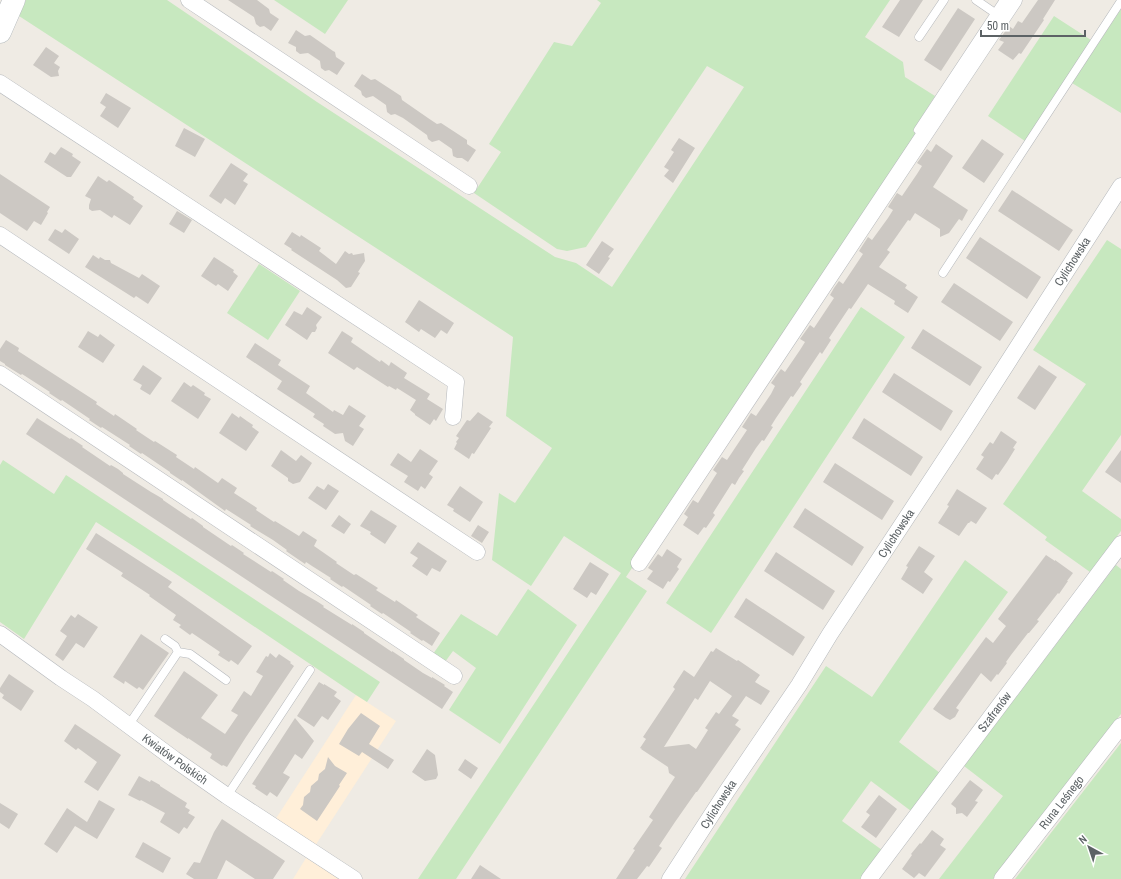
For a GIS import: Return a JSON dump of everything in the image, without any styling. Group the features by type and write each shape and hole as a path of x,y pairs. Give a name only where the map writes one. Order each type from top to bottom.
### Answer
{"street":[{"path":"0,32 14,0"},
{"path":"189,0 469,186"},
{"path":"639,562 1014,0"},
{"path":"0,83 456,382 453,417"},
{"name":"Cylichowska","path":"670,879 969,423 1121,186"},
{"path":"0,235 477,552"},
{"path":"0,374 454,676"},
{"name":"Szafranów","path":"869,879 1121,544"},
{"name":"Kwiatów Polskich","path":"0,634 227,796 354,879"},
{"name":"Runa Leśnego","path":"1002,879 1121,726"}],"lane":[{"path":"919,37 944,0"},
{"path":"976,0 995,13"},
{"path":"918,130 1004,0"},
{"path":"943,273 1121,1"},
{"path":"165,640 175,646 178,652"},
{"path":"128,726 178,652"},
{"path":"178,652 190,654 226,680"},
{"path":"227,796 310,670"}],"shaded area":[{"path":"356,695 396,721 315,846 275,820"},
{"path":"306,858 340,879 293,879"}],"green space":[{"path":"26,0 167,0 317,102 555,257 576,263 612,287 744,87 707,66 586,247 567,251 557,249 474,193 501,152 489,144 554,42 572,46 601,3 597,0 890,0 865,37 903,62 905,77 935,96 913,131 919,135 626,577 647,591 456,879 418,879 621,573 564,536 531,586 492,560 499,493 515,503 552,448 506,416 513,337 19,16"},
{"path":"274,0 348,0 325,34"},
{"path":"1121,9 1121,113 1072,83"},
{"path":"1054,16 1091,40 1025,141 988,116"},
{"path":"1107,240 1121,249 1121,435 1082,491 1121,519 1121,531 1090,572 1045,540 1047,537 1003,504 1086,384 1033,350"},
{"path":"259,264 300,291 268,340 227,313"},
{"path":"861,307 905,337 711,633 666,603"},
{"path":"3,460 54,494 66,475 380,682 367,702 96,522 24,639 0,622 0,465"},
{"path":"965,560 1008,592 899,742 940,773 911,811 871,781 842,821 882,850 860,879 685,879 826,666 872,697"},
{"path":"1116,565 1121,569 1121,714 993,879 939,879 1003,796 964,766"},
{"path":"528,589 577,625 500,744 449,710 476,668 453,651 445,662 433,654 461,614 497,636"},
{"path":"1121,743 1121,879 1015,879"}],"building":[{"path":"228,0 257,0 269,9 270,13 279,19 271,31 264,26 260,27 256,24 254,17"},
{"path":"900,0 923,0 899,37 882,27"},
{"path":"1038,0 1055,0 1043,19 1044,20 1021,54 1019,53 1013,60 998,50 1004,42 999,40 1009,26 1013,29 1018,21 1022,23"},
{"path":"958,8 975,19 941,71 924,60"},
{"path":"296,30 305,36 310,35 335,52 336,57 345,63 337,75 329,70 325,71 321,68 320,61 308,53 300,54 296,51 296,47 288,43"},
{"path":"46,47 59,56 54,63 60,67 58,71 59,76 51,77 33,65"},
{"path":"362,74 371,80 375,79 401,96 402,100 437,124 441,123 467,140 467,144 476,150 468,162 462,158 453,156 452,149 439,140 432,142 428,139 427,135 403,118 395,114 391,115 387,112 386,105 373,96 366,98 362,95 361,91 354,86"},
{"path":"106,93 131,108 118,128 100,116 106,107 100,103"},
{"path":"184,128 205,139 195,157 175,146"},
{"path":"679,138 695,148 673,183 664,176 669,170 664,167 674,152 671,150"},
{"path":"982,139 1004,154 984,183 962,168"},
{"path":"936,144 953,156 933,187 968,210 962,221 959,219 949,233 940,237 940,229 915,213 910,221 908,220 887,250 890,252 879,267 907,285 905,288 918,297 908,313 894,304 895,301 868,284 851,309 849,308 829,338 831,340 822,354 820,352 800,382 802,384 793,397 791,396 776,418 771,426 773,427 764,441 762,440 756,448 742,470 744,471 735,485 732,483 713,513 715,515 706,528 704,527 698,535 683,525 688,517 684,514 693,500 698,503 717,473 713,470 722,457 727,460 747,430 742,427 751,413 756,416 775,386 771,383 781,369 785,372 805,342 800,339 810,325 814,328 834,298 830,295 834,288 839,281 843,284 863,254 859,251 868,237 872,240 893,210 888,207 897,193 902,196 922,166 917,163 927,149 931,152"},
{"path":"61,147 73,154 72,156 81,162 71,177 67,177 44,162 50,152 55,155"},
{"path":"231,163 248,174 243,181 248,184 235,205 225,198 221,204 209,196"},
{"path":"0,174 50,207 41,225 34,221 27,231 0,213"},
{"path":"98,176 107,182 109,180 134,197 133,199 143,206 130,225 114,215 112,218 100,210 92,211 89,209 91,199 85,196"},
{"path":"1012,190 1073,230 1059,251 998,211"},
{"path":"177,211 192,220 184,233 169,224"},
{"path":"55,229 62,233 65,229 79,239 69,254 48,240"},
{"path":"292,232 300,237 301,235 321,248 319,251 336,264 345,251 349,254 352,253 353,255 364,253 365,261 358,272 360,273 351,287 346,288 337,280 284,244"},
{"path":"980,237 1041,277 1027,299 966,258"},
{"path":"602,241 614,249 608,257 610,258 599,274 586,265"},
{"path":"93,255 99,259 100,257 105,260 110,260 111,263 139,278 142,274 160,286 148,304 136,296 134,298 85,267"},
{"path":"214,257 234,270 233,272 238,276 228,291 218,284 216,286 201,276"},
{"path":"954,283 1013,322 1000,341 941,302"},
{"path":"419,300 454,323 447,334 441,330 435,338 421,329 419,332 405,322"},
{"path":"307,307 322,317 316,325 317,328 315,332 312,332 307,340 285,325 294,311 302,315"},
{"path":"923,329 982,367 970,386 911,348"},
{"path":"88,331 98,337 100,334 115,345 103,363 78,347"},
{"path":"342,331 353,338 351,342 380,362 381,360 389,366 391,362 407,373 404,378 430,394 427,399 443,409 436,421 434,419 430,425 415,415 410,410 416,400 397,388 396,390 389,386 388,387 357,367 354,370 328,353"},
{"path":"6,340 19,348 18,351 97,402 96,404 114,416 115,414 154,442 155,441 177,455 176,457 194,469 195,467 218,483 222,478 237,488 234,493 257,508 256,510 274,522 275,521 299,536 303,531 317,540 314,546 337,562 336,563 378,588 376,590 395,602 396,600 418,615 416,617 440,633 432,646 410,633 411,632 370,606 371,605 343,586 342,587 330,579 331,578 306,562 305,564 273,540 250,526 251,525 226,509 225,511 182,480 129,446 130,445 89,420 90,419 62,400 61,401 49,393 50,392 5,365 0,361 0,349"},
{"path":"255,343 281,360 278,365 310,386 306,393 333,412 334,410 343,415 349,405 366,416 359,426 364,429 353,446 345,441 343,433 335,434 323,426 324,424 313,417 315,414 277,389 282,381 246,357"},
{"path":"143,365 162,378 150,395 140,389 142,385 133,380"},
{"path":"1039,365 1057,377 1035,410 1017,398"},
{"path":"894,373 953,411 941,431 882,392"},
{"path":"184,382 191,387 193,385 211,399 198,419 171,401"},
{"path":"478,412 493,422 489,427 491,428 469,459 454,449 459,438 456,436 467,420 470,421"},
{"path":"232,413 239,418 240,416 253,425 252,427 259,432 246,451 219,433"},
{"path":"37,418 70,439 71,438 110,466 111,465 118,469 123,474 163,499 191,519 192,518 231,546 232,545 244,553 243,554 271,572 272,571 299,591 324,606 323,607 352,624 423,673 445,685 444,686 453,692 442,709 26,434"},
{"path":"864,418 923,457 911,476 852,438"},
{"path":"1001,431 1017,442 1013,448 1015,449 1007,462 998,475 996,474 992,480 976,469 984,457 981,455 990,442 993,444"},
{"path":"420,449 438,461 429,474 433,477 425,489 421,486 418,491 404,482 408,476 390,465 398,453 411,462"},
{"path":"281,450 296,461 301,455 312,463 300,482 293,484 288,481 288,478 271,466"},
{"path":"1121,450 1121,483 1105,472"},
{"path":"835,463 894,501 882,520 823,482"},
{"path":"328,484 339,491 326,510 308,498 317,486 324,490"},
{"path":"460,486 483,502 470,522 453,511 454,509 447,505"},
{"path":"957,489 987,508 976,524 971,521 968,523 959,536 938,523 949,506 947,505"},
{"path":"805,508 864,547 852,566 793,527"},
{"path":"371,510 397,526 385,544 370,534 371,532 360,526"},
{"path":"339,515 351,524 344,534 331,526"},
{"path":"478,525 489,532 482,543 471,536"},
{"path":"96,533 172,582 168,587 252,646 238,665 231,660 229,662 218,655 220,652 192,633 190,635 179,627 181,625 173,620 176,615 149,596 150,595 121,576 123,573 86,549"},
{"path":"418,542 447,561 440,572 432,568 427,576 412,566 418,558 410,553"},
{"path":"919,546 935,556 924,572 933,579 923,594 901,579 908,567 906,566"},
{"path":"667,549 682,559 677,567 679,569 663,589 647,579 653,571 648,568 658,554 662,557"},
{"path":"776,552 835,591 823,610 764,571"},
{"path":"1046,555 1073,573 1059,594 1058,593 1037,620 1039,621 1011,655 998,675 997,674 991,682 981,673 956,708 959,710 955,717 950,720 946,718 933,709 986,637 993,643 1006,626 998,619"},
{"path":"590,562 609,574 596,595 591,592 587,598 573,589"},
{"path":"746,598 805,637 793,656 734,617"},
{"path":"78,614 98,627 84,648 76,643 63,661 55,655 67,636 60,631 71,615 75,618"},
{"path":"141,634 169,653 143,690 139,687 137,689 125,681 124,684 113,677"},
{"path":"716,648 737,661 738,660 760,675 755,682 770,691 761,705 746,696 732,716 739,720 735,725 741,729 659,846 662,848 649,867 647,866 637,879 616,879 635,850 633,849 653,820 649,817 675,777 669,773 668,767 640,748 646,739 643,737 675,689 673,687 684,670 694,677 711,651 713,652","holes":["710,681 732,696 719,714 716,712 705,728 708,730 696,749 689,744 664,747 695,698 698,700"]},
{"path":"270,653 276,658 279,654 291,662 290,663 294,666 227,767 222,766 210,758 212,754 154,716 184,671 218,695 201,718 225,734 238,715 231,711 244,691 251,696 263,676 256,672 266,656 268,657"},
{"path":"9,674 34,691 21,711 2,698 4,695 0,692 0,688"},
{"path":"319,682 337,692 334,696 341,701 328,720 322,716 314,727 297,716"},
{"path":"361,713 380,726 369,744 394,760 388,769 362,752 359,756 339,744 348,729"},
{"path":"295,718 314,741 302,759 295,754 283,773 290,777 277,797 270,792 267,796 255,788 256,786 252,784"},
{"path":"75,724 121,755 98,791 84,782 97,762 78,748 76,750 64,741"},
{"path":"427,749 435,755 438,775 436,779 425,781 412,772"},
{"path":"328,757 335,766 347,773 317,821 300,809 303,805 304,797 310,792 311,786 318,780 319,774 325,769"},
{"path":"465,759 478,768 471,779 458,770"},
{"path":"139,776 160,785 187,803 185,807 190,810 188,813 195,817 187,829 184,827 179,834 160,822 165,813 128,795"},
{"path":"970,780 983,790 975,801 978,802 967,817 962,813 956,814 956,808 951,804"},
{"path":"879,795 897,809 876,838 861,827 870,815 866,812"},
{"path":"99,800 115,809 97,839 75,826 57,853 44,844 67,808 87,822"},
{"path":"0,803 18,814 9,829 0,823"},
{"path":"222,819 285,861 273,879 255,879 226,860 217,879 194,879 186,874 194,862 200,863 214,832"},
{"path":"932,830 944,839 940,845 946,849 925,877 919,873 914,878 902,869 912,855 911,854"},
{"path":"143,842 171,858 163,873 135,857"},
{"path":"480,865 501,879 471,879"}]}
